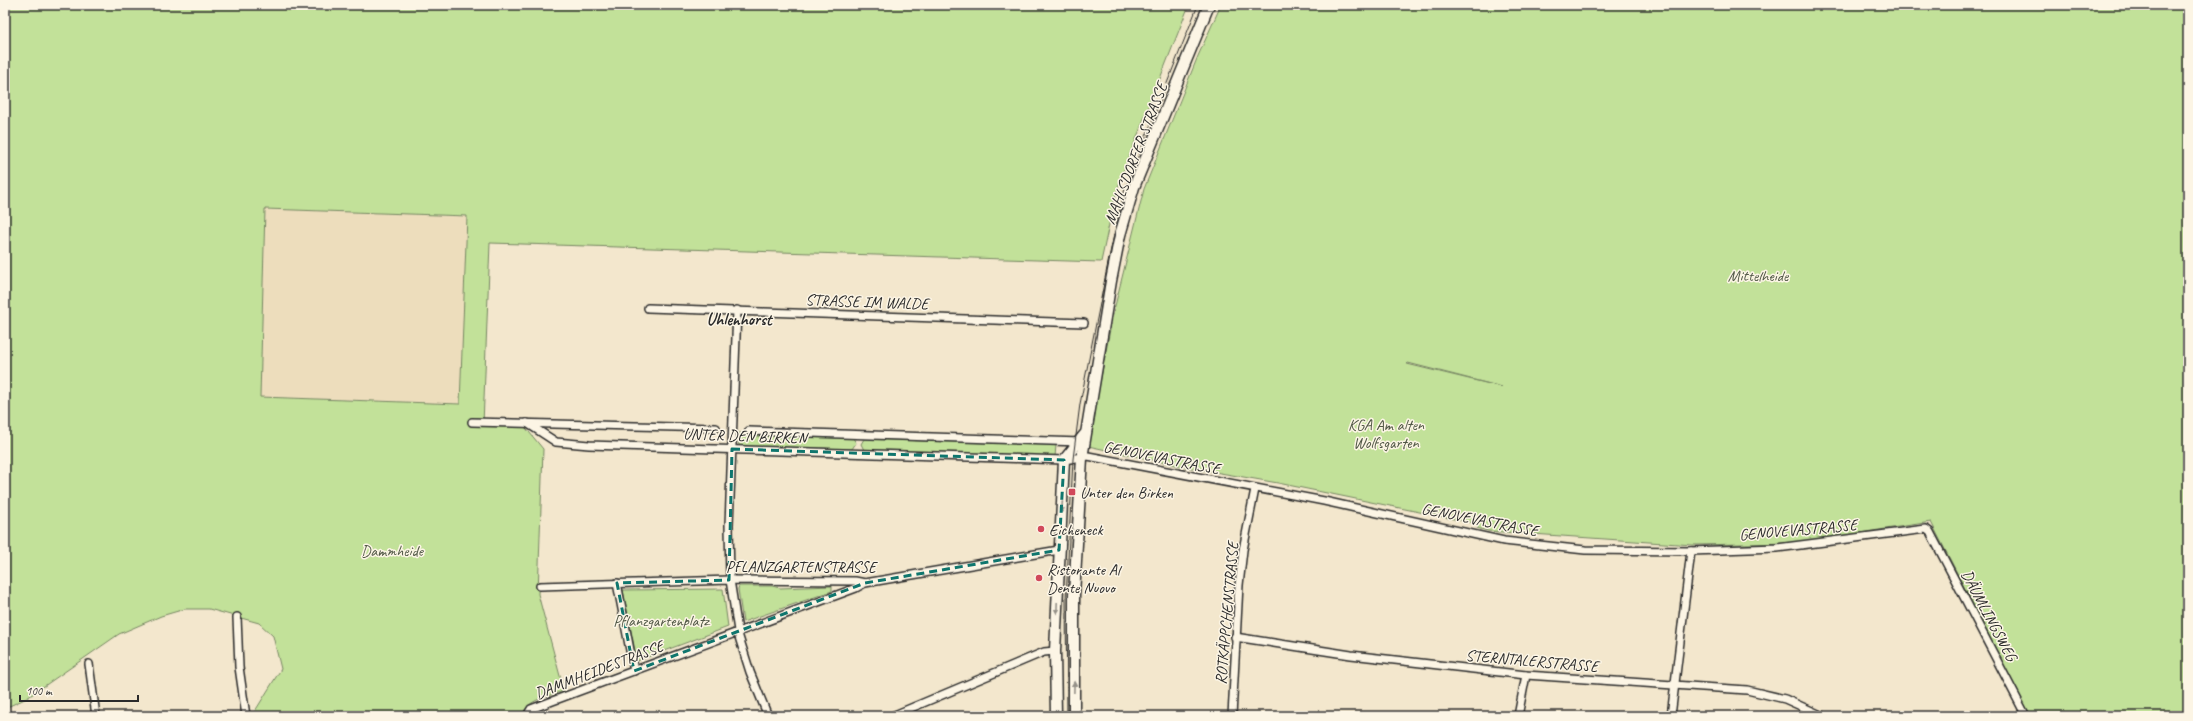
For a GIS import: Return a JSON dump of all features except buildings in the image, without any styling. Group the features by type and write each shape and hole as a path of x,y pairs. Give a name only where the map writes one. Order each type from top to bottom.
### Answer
{"main road":[{"name":"MAHLSDORFER STRASSE","path":"1074,716 1074,594 1082,439 1111,281 1126,212 1209,5"},
{"name":"MAHLSDORFER STRASSE","path":"1064,460 1082,439"},
{"path":"1056,716 1055,651 1064,460"}],"street":[{"name":"STRASSE IM WALDE","path":"648,308 1084,323"},
{"path":"737,310 732,449 730,580 737,631 750,672 768,716"},
{"name":"UNTER DEN BIRKEN","path":"472,422 716,428"},
{"name":"UNTER DEN BIRKEN","path":"527,423 556,442 1064,460 1082,458"},
{"name":"UNTER DEN BIRKEN","path":"749,431 1082,439"},
{"name":"GENOVEVASTRASSE","path":"1082,458 1088,456 1324,501 1504,541 1585,550 1691,551 1810,545 1926,529"},
{"name":"ROTKÄPPCHENSTRASSE","path":"1232,716 1236,637 1243,550 1255,489"},
{"name":"DÄUMLINGSWEG","path":"1926,529 1930,532 2026,716"},
{"name":"PFLANZGARTENSTRASSE","path":"540,586 730,580 855,581 865,583 1059,550"},
{"path":"1671,716 1676,686 1691,551"},
{"path":"617,583 634,671"},
{"name":"DAMMHEIDESTRASSE","path":"526,716 531,709 737,631 856,588 865,583"},
{"path":"237,617 238,667 246,716"},
{"name":"STERNTALERSTRASSE","path":"1236,637 1351,655 1526,675 1746,690 1785,699 1823,716"},
{"path":"892,716 1044,652 1055,651"},
{"path":"89,664 96,716"},
{"path":"1518,716 1526,675"}],"highlighted area":[{"path":"732,449 1064,460 1059,550 865,583 634,671 617,583 729,580"}],"shaded area":[{"path":"265,209 467,216 460,404 260,397"}],"green space":[{"name":"Dammheide","path":"5,5 1189,5 1122,175 1114,201 1101,262 490,243 483,425 525,427 543,449 538,594 564,691 539,699 525,710 522,716 252,716 281,669 273,636 259,623 209,609 185,609 161,616 119,634 27,698 5,708","holes":["265,209 467,216 460,404 260,397"]},
{"name":"Mittelheide","path":"1221,5 2188,5 2188,716 2030,716 1931,522 1794,543 1693,545 1488,531 1477,528 1478,524 1278,483 1180,466 1088,446 1113,314 1144,189 1198,56","holes":["1408,363 1502,387 1407,364"]},
{"path":"738,433 853,438 856,443 852,449 739,446"},
{"path":"864,439 1056,445 1055,457 864,450 861,444"},
{"path":"739,586 772,586 780,588 832,586 832,591 743,622 738,589"},
{"name":"Pflanzgartenplatz","path":"723,589 728,627 637,661 623,590"}],"tram line":[{"path":"1067,716 1066,599 1073,459 1080,404 1110,253 1124,192 1198,5"}],"place":[{"name":"Unter den Birken","path":"1072,492"},
{"name":"Eicheneck","path":"1041,529"},
{"name":"Ristorante Al Dente Nuovo","path":"1039,578"}],"district":[{"name":"Uhlenhorst","path":"739,319"}],"park label":[{"name":"KGA Am alten Wolfsgarten","path":"1386,433"}]}
